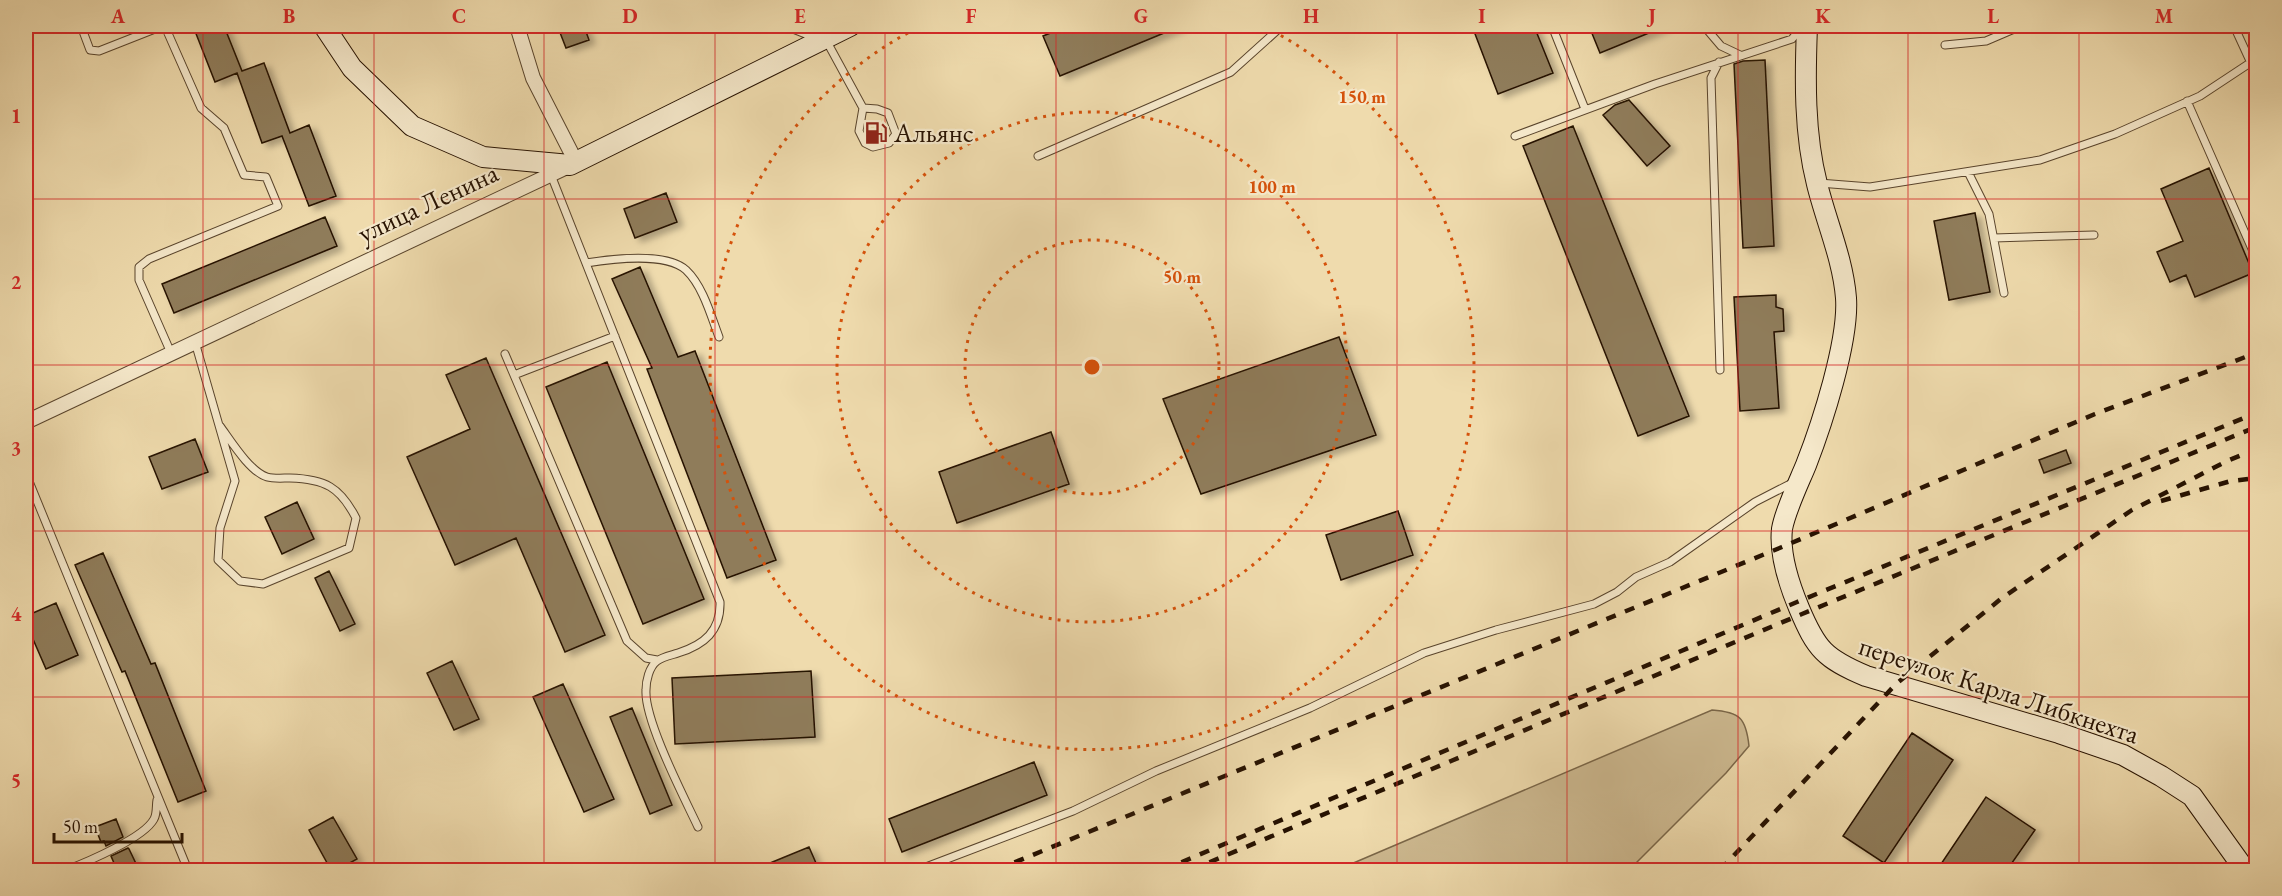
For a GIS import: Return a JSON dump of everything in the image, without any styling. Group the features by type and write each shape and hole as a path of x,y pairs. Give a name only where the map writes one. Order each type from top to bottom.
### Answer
{"main road":[{"path":"324,26 352,68 412,126 483,157 573,164"},
{"name":"улица Ленина","path":"573,164 850,26"},
{"path":"1800,479 1815,440 1835,369 1843,334 1846,299 1829,223 1816,183 1807,118 1806,26"},
{"name":"переулок Карла Либкнехта","path":"1800,479 1782,527 1782,547 1797,602 1808,630 1822,651 1840,665 1866,676 2123,755 2192,796 2245,870"}],"street":[{"path":"517,26 533,78 573,164"},
{"path":"795,26 825,38"},
{"name":"улица Ленина","path":"26,422 573,164"}],"lane":[{"path":"81,26 90,50 99,51 160,27 167,31 201,108 224,128 244,175 266,177 278,206 149,259 139,267 139,280 171,353"},
{"path":"1038,156 1231,72 1282,26"},
{"path":"1552,26 1585,110"},
{"path":"1704,26 1721,46 1740,55"},
{"path":"1515,136 1719,62 1792,39 1806,26"},
{"path":"1945,45 1986,41 2020,26"},
{"path":"1816,183 1870,187 1968,172 2040,160 2115,134 2200,96 2254,61 2234,26"},
{"path":"825,38 863,108 859,131 865,142 873,147 889,143 896,134 888,113 863,108"},
{"path":"1719,62 1711,78 1720,370"},
{"path":"2187,101 2256,258"},
{"path":"1968,172 1989,214 2004,293"},
{"path":"505,354 627,641 646,658 657,660 703,643 721,616 720,602 551,174"},
{"path":"1994,238 2094,235"},
{"path":"586,263 638,258 662,260 685,269 699,289 719,337"},
{"path":"514,375 615,336"},
{"path":"195,342 235,481 220,528 218,560 240,581 263,584 349,548 356,518 346,499 332,486 306,478 267,477 255,470 220,426"},
{"path":"26,474 188,870"},
{"path":"918,870 1073,811 1156,771 1311,708 1424,653 1496,630 1594,604 1617,592 1636,577 1670,562 1755,502 1800,479"},
{"path":"657,660 649,671 645,692 651,717 663,750 698,827"},
{"path":"66,870 94,859 142,832 155,818 158,798"}],"shaded area":[{"path":"1712,710 1740,718 1746,729 1749,746 1726,773 1629,870 1337,870"}],"building":[{"path":"193,26 224,26 242,71 264,63 290,133 309,125 336,196 309,206 282,136 262,143 237,73 215,82"},
{"path":"572,26 584,26 589,40 566,48 559,30"},
{"path":"1068,26 1181,26 1060,76 1043,36"},
{"path":"1472,26 1534,26 1553,73 1498,94"},
{"path":"1589,26 1666,26 1600,53"},
{"path":"1765,60 1774,246 1743,248 1734,64 1743,61"},
{"path":"1629,100 1670,146 1647,166 1603,115 1615,105"},
{"path":"1573,126 1689,416 1638,436 1523,146"},
{"path":"2209,168 2253,273 2195,297 2186,275 2170,282 2157,252 2183,241 2161,189"},
{"path":"666,193 677,222 635,238 624,209"},
{"path":"1975,213 1990,292 1949,300 1934,221"},
{"path":"325,217 337,246 174,313 162,284"},
{"path":"640,267 678,357 695,351 776,560 727,578 647,369 652,368 612,279"},
{"path":"1776,295 1776,307 1783,309 1784,331 1774,332 1779,408 1740,411 1734,297"},
{"path":"1339,337 1376,435 1201,494 1163,399"},
{"path":"486,358 605,635 565,652 516,538 455,565 407,457 470,429 446,375"},
{"path":"607,362 704,599 643,624 546,387"},
{"path":"1051,432 1069,484 957,523 939,472"},
{"path":"195,439 208,472 162,489 149,457"},
{"path":"2066,450 2071,463 2044,473 2039,460"},
{"path":"297,502 314,539 282,554 265,517"},
{"path":"1398,511 1413,555 1341,580 1326,535"},
{"path":"103,553 151,664 155,663 206,791 178,802 125,671 122,672 75,565"},
{"path":"329,571 355,624 340,631 315,578"},
{"path":"56,603 78,655 46,669 26,623 26,616"},
{"path":"452,661 479,719 454,730 427,673"},
{"path":"811,671 815,737 675,744 672,678"},
{"path":"563,684 614,799 584,812 533,697"},
{"path":"632,708 672,805 650,814 610,717"},
{"path":"1912,733 1953,760 1884,863 1843,836"},
{"path":"1034,762 1047,795 902,852 889,819"},
{"path":"1986,797 2035,830 2007,870 1937,870"},
{"path":"333,817 357,859 337,870 331,870 309,830"},
{"path":"116,819 123,837 106,846 104,841 101,842 95,827"},
{"path":"809,847 819,870 753,870"},
{"path":"128,848 139,870 117,870 111,856"}],"railway":[{"path":"996,870 1782,547 2095,414 2256,353"},
{"path":"1163,870 1797,602 2256,413"},
{"path":"1191,870 2256,427"},
{"path":"1720,870 1896,684 2002,598 2132,510 2227,461 2256,449"},
{"path":"2161,501 2231,481 2256,478"}],"place":[{"name":"Альянс","path":"876,133"}]}
